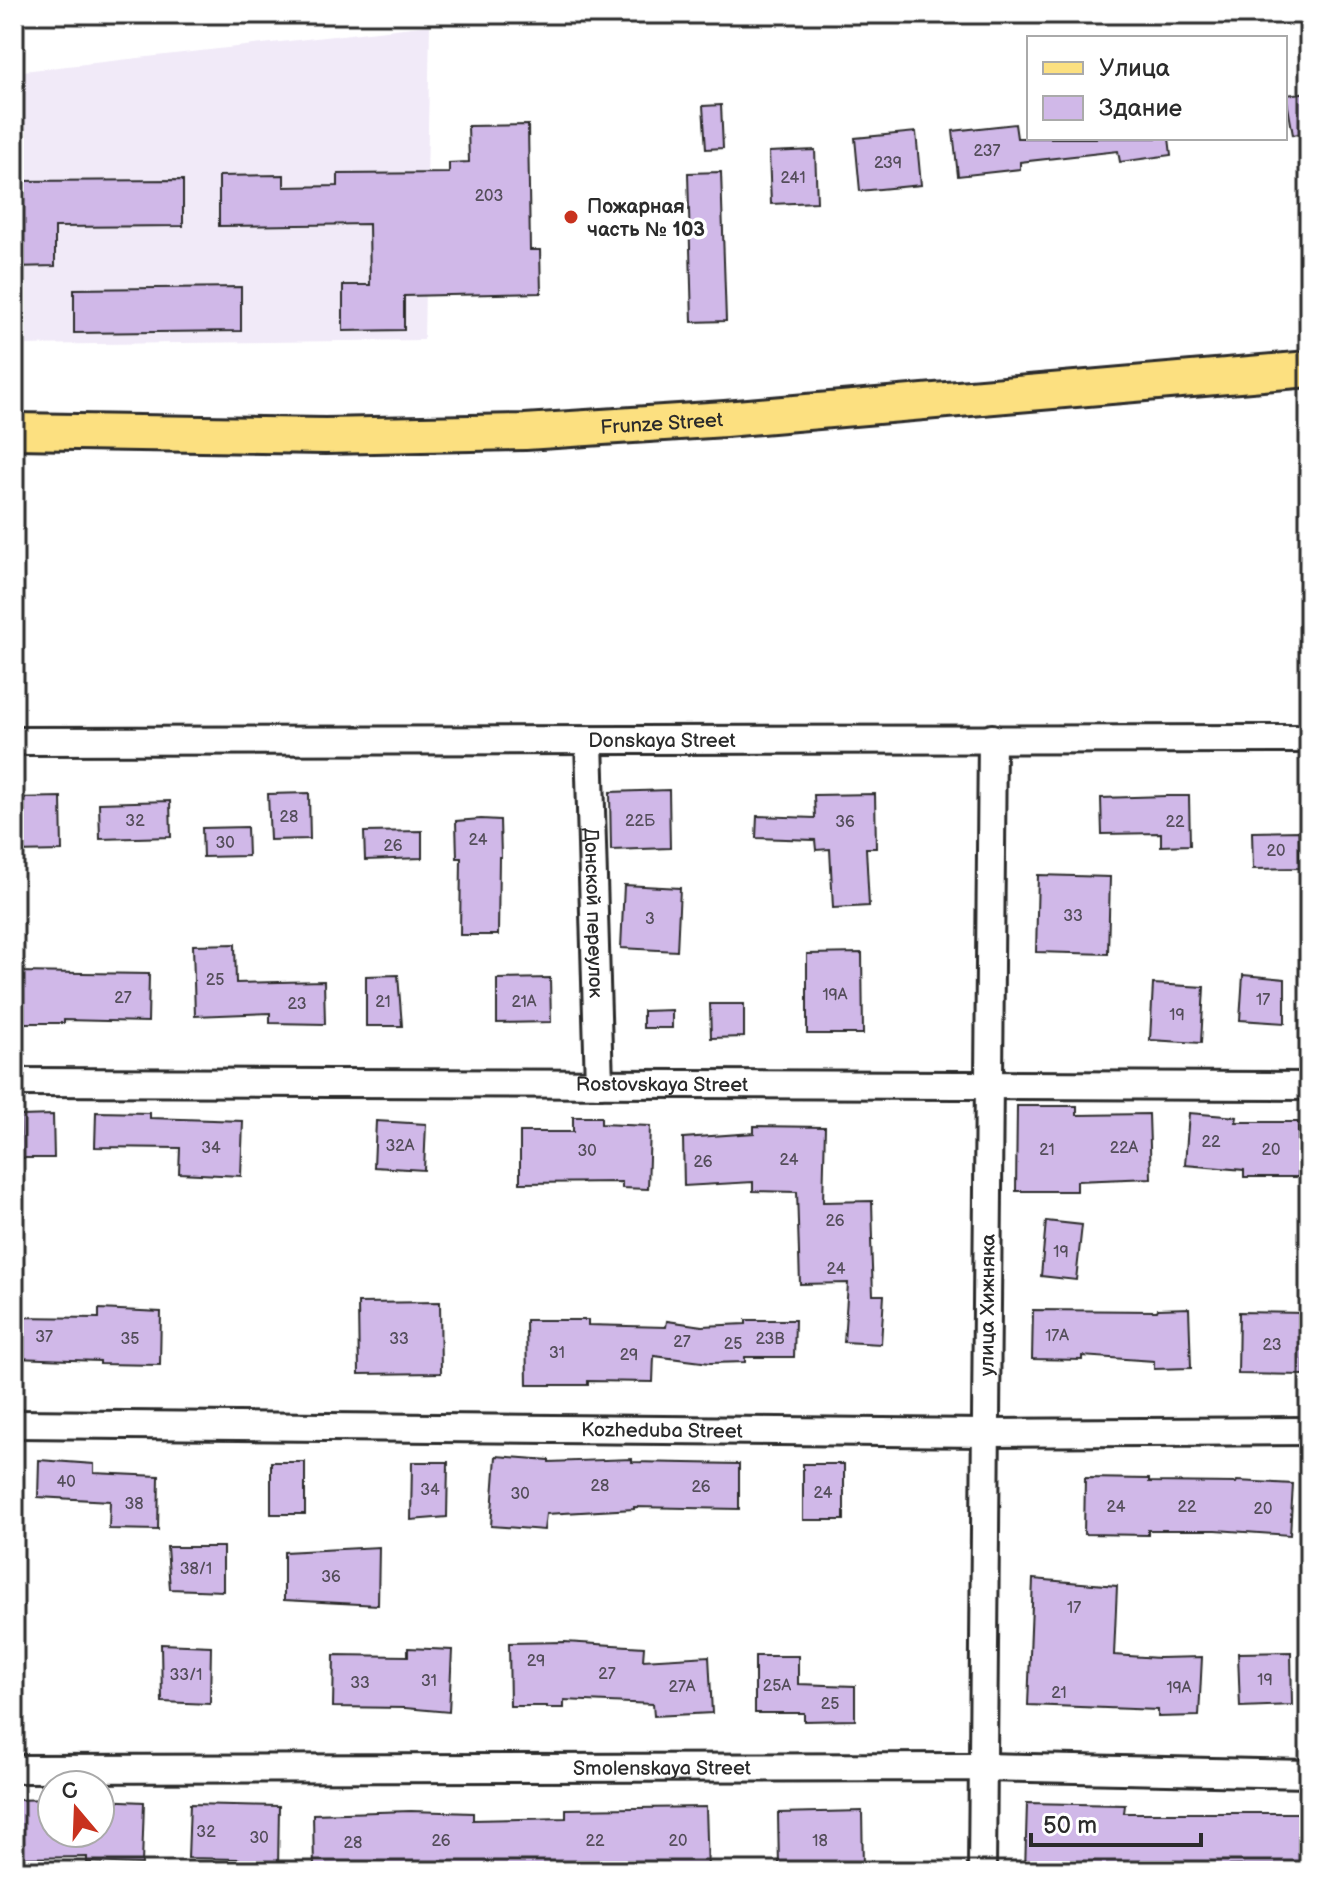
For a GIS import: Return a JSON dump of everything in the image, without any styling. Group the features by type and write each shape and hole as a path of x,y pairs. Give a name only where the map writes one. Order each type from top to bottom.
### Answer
{"main road":[{"name":"Frunze Street","path":"14,431 325,436 525,432 725,419 1309,369"}],"street":[{"name":"улица Хижняка","path":"982,1871 992,738"},
{"name":"Donskaya Street","path":"14,741 1309,739"},
{"name":"Донской переулок","path":"589,741 599,1084"},
{"name":"Rostovskaya Street","path":"14,1082 1309,1086"},
{"name":"Kozheduba Street","path":"14,1424 986,1433 1309,1431"},
{"name":"Smolenskaya Street","path":"14,1769 983,1767 1309,1774"}],"shaded area":[{"path":"430,25 424,340 14,345 14,72"}],"building":[{"path":"1309,92 1309,132 1293,135 1287,95"},
{"path":"721,105 723,148 706,149 703,106"},
{"path":"1015,124 1017,138 1027,140 1169,140 1171,155 1120,162 1118,151 1020,162 1020,169 958,176 953,131"},
{"path":"528,125 530,250 540,250 541,293 404,296 404,330 343,331 343,285 370,285 369,224 219,226 219,176 284,175 284,187 338,186 338,174 449,173 449,163 469,162 468,126"},
{"path":"916,132 921,185 860,191 855,138"},
{"path":"815,150 817,202 771,204 769,152"},
{"path":"721,172 726,321 692,322 688,173"},
{"path":"183,180 183,226 55,227 55,266 14,267 14,181"},
{"path":"241,287 241,331 74,333 74,289"},
{"path":"669,790 670,848 611,850 610,792"},
{"path":"309,793 310,839 270,840 268,794"},
{"path":"875,794 876,848 866,848 869,906 833,908 830,849 816,850 815,840 756,838 757,816 815,818 814,795"},
{"path":"1189,796 1190,845 1161,846 1161,833 1102,834 1101,798"},
{"path":"61,797 62,851 15,852 14,798"},
{"path":"170,801 171,837 100,839 99,803"},
{"path":"500,820 498,935 460,935 461,858 457,858 456,821"},
{"path":"247,827 248,856 203,857 202,828"},
{"path":"422,831 422,858 365,860 364,832"},
{"path":"1299,831 1300,868 1253,869 1252,832"},
{"path":"1038,875 1110,877 1108,954 1036,952"},
{"path":"624,885 680,888 677,951 621,948"},
{"path":"235,944 236,983 324,981 325,1024 270,1023 270,1013 195,1016 193,945"},
{"path":"862,953 863,1034 807,1034 807,954"},
{"path":"16,972 149,974 148,1022 64,1020 64,1023 15,1023"},
{"path":"398,975 402,1026 366,1026 366,976"},
{"path":"1243,975 1285,979 1285,1023 1240,1020"},
{"path":"550,978 551,1022 497,1023 497,979"},
{"path":"1153,984 1204,987 1201,1043 1150,1040"},
{"path":"710,1004 744,1004 744,1037 711,1038"},
{"path":"672,1010 672,1028 643,1028 643,1011"},
{"path":"1017,1106 1077,1106 1077,1115 1149,1114 1151,1178 1077,1181 1077,1191 1016,1191"},
{"path":"96,1112 150,1113 150,1118 243,1121 241,1176 179,1173 180,1148 95,1147"},
{"path":"1189,1113 1237,1117 1236,1122 1298,1122 1298,1177 1244,1177 1244,1170 1185,1165"},
{"path":"53,1115 54,1158 21,1158 20,1116"},
{"path":"573,1117 601,1117 601,1124 650,1126 648,1189 622,1188 622,1182 520,1183 520,1132 573,1132"},
{"path":"376,1121 426,1124 424,1170 374,1167"},
{"path":"754,1126 825,1127 823,1202 872,1201 873,1295 884,1295 881,1344 844,1342 848,1283 800,1284 797,1192 753,1191 753,1182 684,1186 683,1138 754,1133"},
{"path":"1046,1221 1082,1225 1076,1280 1041,1276"},
{"path":"440,1302 441,1373 359,1374 358,1303"},
{"path":"1189,1308 1191,1368 1154,1369 1154,1361 1082,1356 1082,1360 1032,1359 1033,1310 1157,1311"},
{"path":"99,1309 161,1312 160,1365 14,1358 16,1317 99,1318"},
{"path":"1239,1312 1305,1313 1304,1375 1238,1374"},
{"path":"526,1320 588,1320 588,1325 666,1327 667,1321 702,1326 746,1324 746,1320 795,1320 794,1357 745,1357 745,1362 710,1363 654,1356 653,1382 588,1381 588,1385 527,1385"},
{"path":"496,1456 549,1462 632,1459 632,1462 739,1464 739,1509 634,1507 546,1514 544,1530 491,1526"},
{"path":"39,1460 94,1464 94,1473 159,1476 158,1530 109,1529 110,1501 38,1497"},
{"path":"271,1462 305,1462 305,1514 271,1514"},
{"path":"412,1462 448,1462 447,1517 411,1520"},
{"path":"803,1464 844,1464 844,1520 803,1520"},
{"path":"1085,1478 1293,1484 1290,1535 1216,1530 1148,1530 1148,1535 1084,1534"},
{"path":"167,1547 223,1547 223,1591 170,1589"},
{"path":"379,1547 378,1605 284,1600 284,1552"},
{"path":"1033,1579 1117,1586 1114,1655 1202,1657 1199,1716 1158,1717 1158,1710 1028,1705"},
{"path":"565,1642 644,1647 643,1660 709,1656 712,1713 654,1716 653,1704 564,1700 564,1708 510,1706 509,1643"},
{"path":"161,1644 211,1646 210,1704 162,1702"},
{"path":"408,1648 452,1650 449,1712 333,1707 334,1655 408,1656"},
{"path":"1291,1652 1292,1705 1240,1707 1238,1653"},
{"path":"755,1656 798,1656 798,1684 855,1686 855,1720 804,1721 804,1713 755,1713"},
{"path":"36,1799 36,1849 116,1849 116,1801 144,1802 142,1864 87,1862 87,1857 14,1858 14,1800"},
{"path":"1027,1803 1125,1805 1124,1813 1306,1813 1307,1865 1224,1866 1224,1871 1025,1871"},
{"path":"190,1804 279,1806 278,1869 239,1868 239,1859 188,1858"},
{"path":"706,1807 708,1871 490,1871 392,1865 392,1871 314,1871 313,1814 473,1813 473,1820 566,1818 566,1809"},
{"path":"862,1811 863,1867 779,1868 778,1813"}],"place":[{"name":"Пожарная часть № 103","path":"571,217"}]}
